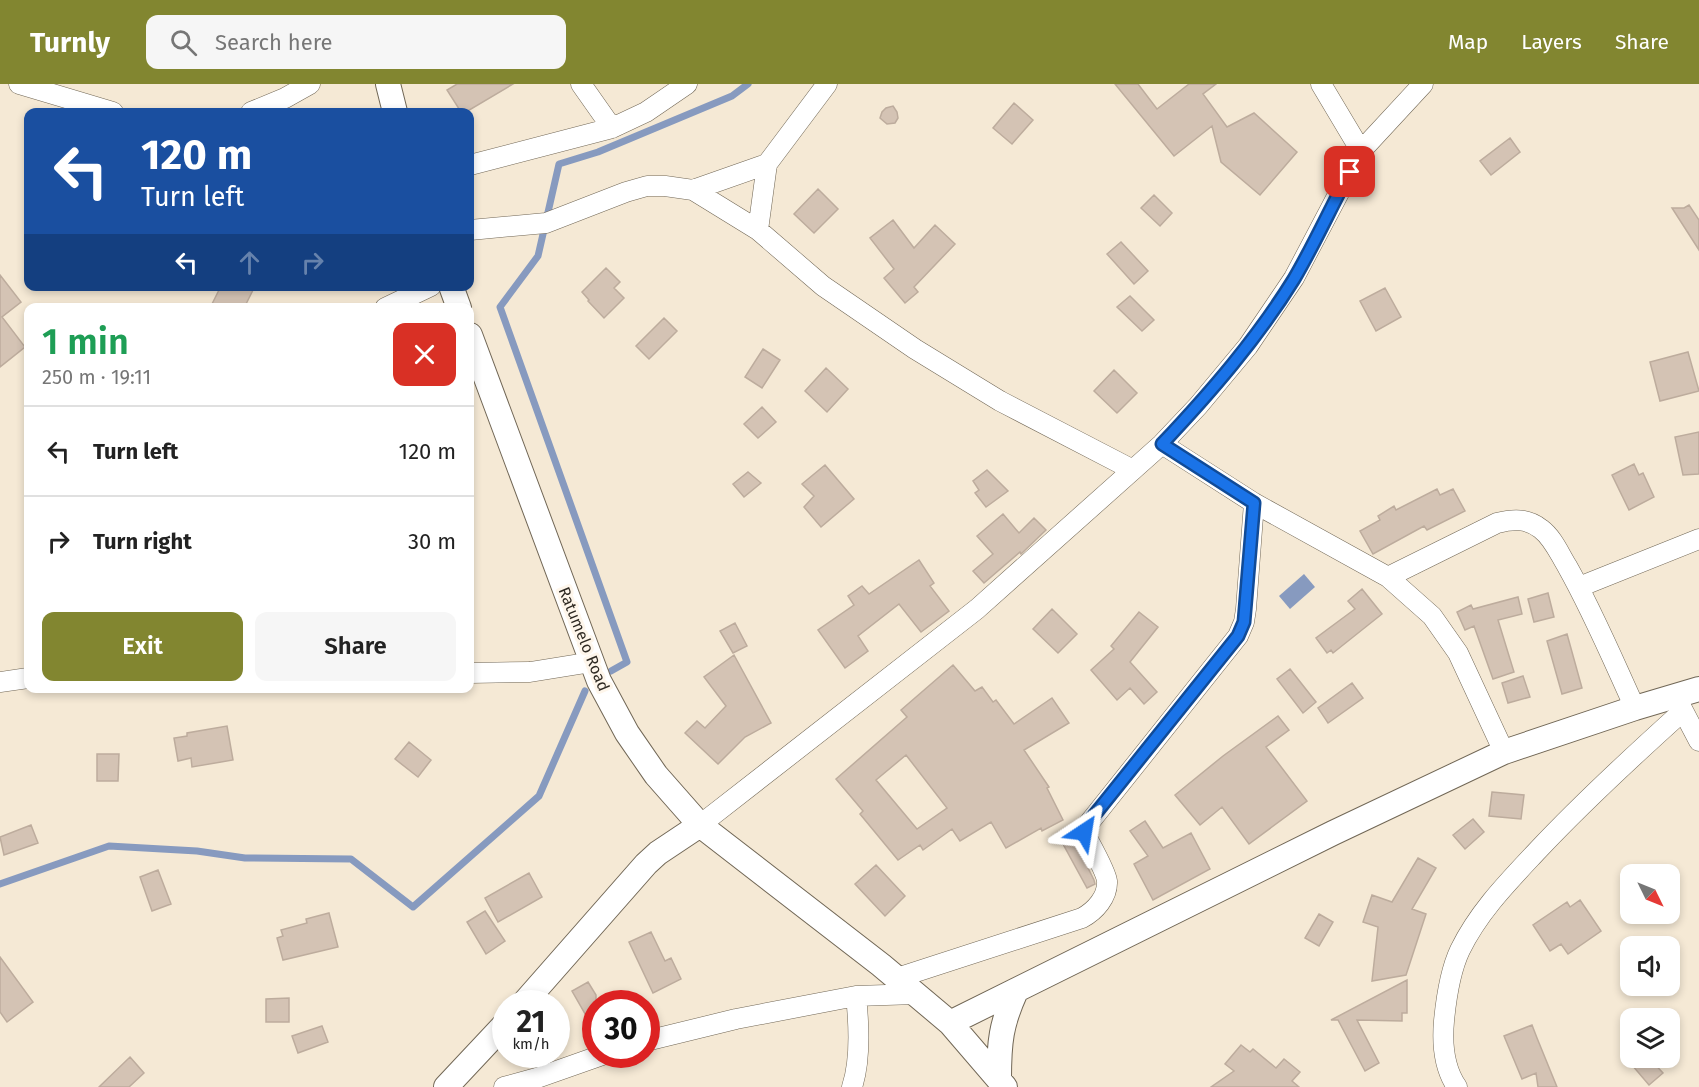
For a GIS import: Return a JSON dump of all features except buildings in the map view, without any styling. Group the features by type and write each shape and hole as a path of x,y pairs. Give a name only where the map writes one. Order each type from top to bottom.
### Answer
{"street":[{"path":"20,84 100,108"},
{"path":"259,108 310,84"},
{"path":"388,84 394,108"},
{"path":"581,84 612,128"},
{"path":"474,164 612,128 646,112 687,84"},
{"path":"758,230 767,164 827,84"},
{"path":"1321,84 1361,151"},
{"path":"536,990 658,853 700,825 977,609 1162,444 1198,406 1248,346 1294,278 1361,151 1423,84"},
{"path":"693,190 767,164"},
{"path":"474,230 546,223 647,186 693,190 758,230 823,286 915,349 1000,401 1133,470"},
{"path":"395,303 421,291"},
{"name":"Ratumelo Road","path":"474,346 599,681 627,733 656,775 700,825 897,978 950,1023 1002,1083"},
{"path":"1162,444 1254,503 1388,577 1432,616 1458,653 1504,752"},
{"path":"897,978 1082,918 1092,913 1100,904 1107,880 1084,828 1238,636 1246,609 1254,503"},
{"path":"1388,577 1497,523 1514,519 1529,522 1542,529 1551,539 1579,588 1635,708"},
{"path":"1579,588 1699,539"},
{"path":"474,673 530,672 592,662"},
{"path":"0,682 24,679"},
{"path":"1456,1087 1450,1078 1443,1039 1446,1002 1459,953 1479,917 1506,884 1589,796 1679,703 1699,689"},
{"path":"950,1023 1333,833 1504,752 1635,708 1679,703"},
{"path":"1679,703 1699,741"},
{"path":"1002,1083 999,1043 1004,1017 1016,991"},
{"path":"660,1038 736,1019 856,996 916,994"},
{"path":"852,1087 855,1077 858,1031 856,996"},
{"path":"446,1087 492,1038"},
{"path":"504,1087 582,1062"}],"water":[{"path":"1304,574 1315,587 1290,609 1279,596"}],"waterway":[{"path":"611,671 627,662 500,307 538,256 559,164 598,152 732,96 748,84"},
{"path":"0,884 109,846 197,851 245,858 351,859 413,907 539,796 585,691"}],"route":[{"path":"1084,832 1084,828 1238,636 1244,622 1254,503 1162,444 1198,406 1248,346 1294,278 1350,172"}]}
